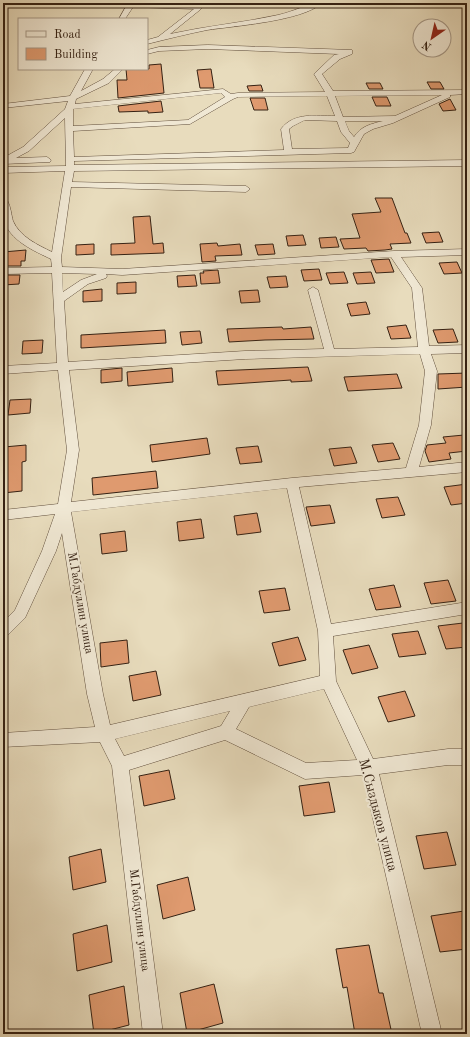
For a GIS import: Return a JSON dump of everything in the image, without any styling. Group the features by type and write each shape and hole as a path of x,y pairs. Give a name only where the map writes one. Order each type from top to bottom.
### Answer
{"street":[{"path":"148,42 203,29 271,18 308,9 318,3"},
{"path":"123,18 132,4 191,6 199,8 160,38"},
{"path":"148,52 159,49 208,47 349,52 337,57 318,74 330,93 339,119 352,147"},
{"path":"4,160 26,149 69,108 88,70"},
{"path":"3,106 73,98 106,81 118,70"},
{"path":"69,108 116,101 223,91 230,97"},
{"path":"69,129 190,122 230,97 238,94 467,92"},
{"path":"348,164 352,147 361,132 370,126 396,118 452,93"},
{"name":"М.Габдуллин улица","path":"69,108 70,164 57,264 63,367 73,450 64,508 95,694 104,734 120,765 153,1034"},
{"path":"288,152 285,129 290,124 304,118 396,118"},
{"path":"3,170 180,156 288,152 352,147"},
{"path":"178,168 180,156"},
{"path":"4,160 178,168 467,163"},
{"path":"67,184 246,189"},
{"path":"3,200 9,223 17,235 38,248 57,264"},
{"path":"59,300 94,277 122,272 394,254 467,252"},
{"path":"394,254 417,288 424,350 431,371 425,425 411,472"},
{"path":"3,271 57,264 122,272"},
{"path":"313,290 330,353"},
{"path":"3,370 244,355 467,349"},
{"path":"3,515 292,483 467,467"},
{"name":"М.Сыздыков улица","path":"292,483 326,631 328,681 369,768 432,1034"},
{"path":"3,631 20,614 49,552 64,508"},
{"path":"326,631 467,608"},
{"path":"3,740 104,734 328,681"},
{"path":"120,765 226,732 246,700"},
{"path":"226,732 305,771 369,768 448,757 467,757"}],"building":[{"path":"161,64 164,93 118,98 117,80 127,80 126,70 148,70 149,65"},
{"path":"211,69 214,88 200,88 197,70"},
{"path":"427,82 440,82 444,89 431,89"},
{"path":"366,83 380,83 383,89 369,89"},
{"path":"261,85 263,91 249,91 247,86"},
{"path":"372,97 387,97 391,106 376,106"},
{"path":"250,98 265,98 268,110 254,110"},
{"path":"450,99 456,110 443,111 439,104"},
{"path":"161,101 163,112 119,112 118,106"},
{"path":"375,198 392,198 405,233 407,233 411,243 390,244 392,249 385,250 368,251 366,248 344,249 340,239 360,238 352,214 381,212"},
{"path":"150,216 153,244 163,243 164,253 111,255 111,244 135,243 133,217"},
{"path":"439,232 443,242 426,243 422,233"},
{"path":"303,235 306,245 288,246 286,236"},
{"path":"336,237 339,247 321,248 319,238"},
{"path":"217,243 218,246 240,244 242,255 215,256 216,261 202,262 200,244"},
{"path":"94,244 94,254 76,255 76,245"},
{"path":"273,244 275,254 258,255 255,245"},
{"path":"26,250 25,261 21,261 21,266 3,266 3,252"},
{"path":"389,259 394,272 376,273 371,260"},
{"path":"457,262 462,273 444,274 439,263"},
{"path":"319,269 322,280 304,281 301,270"},
{"path":"218,270 220,283 201,284 200,273 204,273 203,271"},
{"path":"344,272 348,283 330,284 326,273"},
{"path":"371,272 375,283 357,284 353,273"},
{"path":"3,275 20,275 19,284 3,285"},
{"path":"195,275 197,286 178,287 177,276"},
{"path":"286,276 288,287 270,288 267,277"},
{"path":"136,282 136,293 117,294 117,283"},
{"path":"102,289 102,301 83,302 83,291"},
{"path":"258,290 260,302 241,303 239,291"},
{"path":"366,302 370,314 351,316 347,304"},
{"path":"406,325 411,338 391,339 387,327"},
{"path":"282,327 283,329 311,327 314,339 229,342 227,329"},
{"path":"453,329 458,342 438,343 433,330"},
{"path":"165,330 166,343 81,348 81,335"},
{"path":"200,331 202,343 182,345 180,332"},
{"path":"43,340 42,353 22,354 23,341"},
{"path":"308,367 312,381 291,382 291,380 218,385 216,371"},
{"path":"122,368 122,381 101,383 101,370"},
{"path":"172,368 173,382 128,386 127,372"},
{"path":"467,373 467,387 438,389 438,374"},
{"path":"397,374 402,388 348,391 344,377"},
{"path":"31,399 30,413 8,415 10,400"},
{"path":"464,435 467,440 467,451 449,453 451,459 429,462 425,451 427,445 446,443 443,437"},
{"path":"207,438 210,454 152,462 150,445"},
{"path":"393,443 400,459 378,462 372,445"},
{"path":"26,445 26,461 22,462 22,491 3,493 4,447"},
{"path":"258,446 262,462 240,464 236,448"},
{"path":"351,447 357,463 334,466 329,449"},
{"path":"156,471 158,488 93,495 92,478"},
{"path":"467,484 467,503 451,505 444,487"},
{"path":"398,497 405,515 382,518 376,499"},
{"path":"330,505 335,523 311,526 306,507"},
{"path":"257,513 261,532 237,535 234,516"},
{"path":"201,519 204,538 179,541 177,522"},
{"path":"125,531 127,551 102,554 100,534"},
{"path":"448,580 456,601 431,604 424,583"},
{"path":"394,585 401,607 376,610 369,589"},
{"path":"285,588 290,610 264,613 259,591"},
{"path":"463,623 467,632 467,647 446,649 438,626"},
{"path":"418,631 426,654 399,657 392,634"},
{"path":"298,637 306,660 279,666 272,643"},
{"path":"127,640 129,663 101,667 100,643"},
{"path":"369,645 378,668 352,674 343,650"},
{"path":"156,671 161,695 133,701 129,676"},
{"path":"405,691 415,716 388,722 378,697"},
{"path":"169,770 175,799 144,806 139,776"},
{"path":"329,782 335,812 304,816 299,786"},
{"path":"447,832 456,865 424,869 416,836"},
{"path":"101,849 106,882 73,890 69,857"},
{"path":"188,877 195,910 163,919 157,885"},
{"path":"464,911 467,924 467,949 440,952 431,916"},
{"path":"107,925 112,962 77,971 73,934"},
{"path":"369,945 379,993 383,993 392,1034 355,1034 347,987 343,988 336,949"},
{"path":"214,984 223,1023 187,1033 180,993"},
{"path":"124,986 129,1025 94,1034 89,995"}]}
